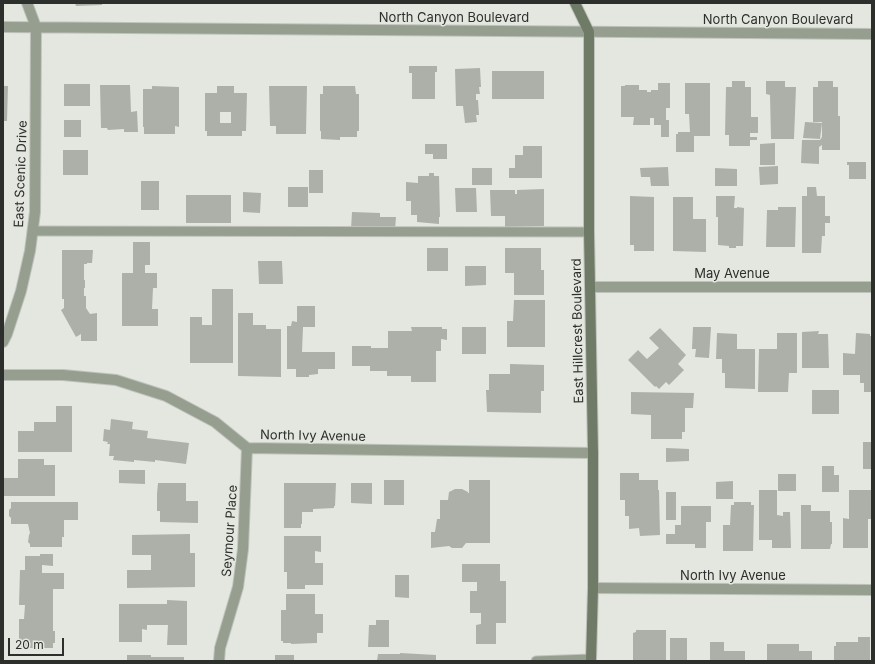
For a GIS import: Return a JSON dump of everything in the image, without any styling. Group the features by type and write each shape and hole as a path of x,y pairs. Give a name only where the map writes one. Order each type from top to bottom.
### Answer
{"street":[{"path":"27,3 36,27"},
{"name":"East Hillcrest Boulevard","path":"575,3 590,32 589,232 593,453 593,588 591,660"},
{"name":"North Canyon Boulevard","path":"3,27 872,34"},
{"name":"East Scenic Drive","path":"3,342 21,291 30,251 35,212 36,27"},
{"name":"May Avenue","path":"591,288 872,287"},
{"name":"North Ivy Avenue","path":"3,375 63,375 116,380 166,396 216,422 247,448 593,453"},
{"name":"Seymour Place","path":"219,661 220,648 238,586 244,549 247,448"},
{"name":"North Ivy Avenue","path":"593,588 872,590"}],"lane":[{"path":"33,231 589,232"},
{"path":"536,661 591,660"}],"building":[{"path":"75,3 102,3 102,5 76,6"},
{"path":"409,66 437,66 437,72 435,72 435,99 412,99 412,73 409,73"},
{"path":"480,68 480,94 476,94 479,115 476,115 477,122 465,123 463,106 456,106 455,69"},
{"path":"492,71 544,71 544,99 492,99"},
{"path":"732,81 745,81 745,87 751,87 751,117 758,117 758,133 750,133 750,137 757,137 757,140 750,140 750,146 729,146 729,135 725,135 726,87 732,87"},
{"path":"766,81 785,81 785,87 796,87 794,139 771,139 770,95 766,94"},
{"path":"818,81 833,81 833,87 838,87 840,150 822,150 822,145 819,147 819,164 801,163 802,140 820,140 822,137 822,122 813,122 813,87 818,87"},
{"path":"658,83 670,83 670,108 666,108 666,120 669,120 669,137 661,137 661,125 654,125 654,118 650,118 650,125 633,125 634,117 621,117 621,86 639,85 639,90 647,90 647,92 651,92 651,90 658,90"},
{"path":"685,83 710,83 710,136 694,136 694,152 676,152 676,134 678,134 678,132 690,132 689,114 685,114"},
{"path":"64,84 90,84 90,106 64,106"},
{"path":"100,85 130,85 131,112 137,111 138,132 124,132 124,129 108,130 107,128 101,128"},
{"path":"3,86 8,86 7,121 3,121"},
{"path":"152,86 179,87 179,127 175,126 175,134 144,134 143,89 152,89"},
{"path":"217,86 234,86 234,93 247,93 246,131 242,131 242,136 207,136 207,131 205,131 205,93 217,93","holes":["220,112 231,112 231,123 220,123"]},
{"path":"269,86 307,86 306,134 276,134 276,126 270,126"},
{"path":"323,86 355,86 356,94 359,94 359,131 357,131 357,137 340,137 340,140 321,139 320,94 323,94"},
{"path":"64,120 81,120 81,137 64,137"},
{"path":"805,122 822,123 820,139 803,138"},
{"path":"775,143 775,165 760,165 760,144"},
{"path":"425,144 447,144 447,159 433,159 433,154 425,154"},
{"path":"523,146 542,146 542,178 509,178 509,168 515,168 515,155 523,155"},
{"path":"63,150 88,150 88,175 63,175"},
{"path":"847,162 866,162 866,179 849,179 849,165 847,165"},
{"path":"778,166 778,184 760,185 759,167"},
{"path":"668,167 669,186 651,186 650,177 641,177 640,168"},
{"path":"472,168 492,168 492,185 472,185"},
{"path":"715,168 737,169 737,186 715,186"},
{"path":"309,170 323,170 323,193 309,193"},
{"path":"429,173 434,173 434,176 439,176 439,224 417,222 417,215 411,215 411,201 406,201 406,182 418,183 418,176 429,176"},
{"path":"141,181 159,181 159,210 141,210"},
{"path":"288,187 308,187 308,207 288,207"},
{"path":"807,187 816,187 817,196 825,196 825,216 830,216 830,223 825,223 825,236 822,236 821,253 802,253 802,196 807,196"},
{"path":"455,188 476,188 477,212 456,212"},
{"path":"544,189 544,226 505,227 505,216 491,216 490,190 515,190 515,194 517,194 517,190"},
{"path":"243,192 261,193 260,213 243,212"},
{"path":"186,195 231,195 231,223 186,223"},
{"path":"630,196 654,197 654,251 634,251 634,245 630,245"},
{"path":"716,196 735,196 734,208 744,208 743,246 729,248 729,246 718,245"},
{"path":"673,197 693,197 693,219 706,219 706,252 673,251"},
{"path":"778,207 796,207 795,247 766,247 767,210 778,210"},
{"path":"352,212 380,213 380,217 396,217 395,230 351,229"},
{"path":"133,242 150,242 150,265 145,265 145,273 157,273 157,288 153,288 152,309 158,309 158,326 122,326 122,273 133,273"},
{"path":"427,248 448,248 448,271 427,271"},
{"path":"505,248 541,248 541,270 544,270 544,295 514,295 514,273 505,273"},
{"path":"62,250 93,250 92,263 84,264 84,296 86,296 86,308 90,314 97,313 97,341 81,341 81,334 76,337 61,310 64,308 64,299 62,299"},
{"path":"258,261 282,261 283,284 259,284"},
{"path":"465,266 486,266 486,285 465,286"},
{"path":"212,289 233,289 233,363 190,363 190,317 202,317 202,325 212,325"},
{"path":"514,300 545,300 545,347 507,347 507,321 513,321"},
{"path":"297,306 315,306 315,327 303,327 302,352 335,352 335,369 318,369 318,374 309,375 309,377 296,377 296,369 287,369 287,326 291,326 292,321 297,322"},
{"path":"238,313 253,313 253,325 266,325 266,329 281,329 281,377 238,376"},
{"path":"411,327 442,327 442,329 447,329 447,340 441,339 441,351 436,351 436,382 411,382 411,376 387,376 387,371 370,371 370,366 352,366 352,346 388,348 388,331 412,331"},
{"path":"462,327 486,327 486,354 462,354"},
{"path":"693,327 711,327 709,358 695,357 696,349 692,349"},
{"path":"660,328 686,355 678,364 684,370 669,385 666,382 659,389 656,386 655,387 628,360 638,350 647,359 659,348 649,338"},
{"path":"819,331 818,334 828,334 829,368 802,368 802,332"},
{"path":"717,333 737,334 737,349 755,349 755,389 725,388 725,373 722,373 722,359 716,359"},
{"path":"777,333 797,333 797,373 789,373 788,392 758,392 759,349 777,349"},
{"path":"856,333 870,334 870,336 872,336 872,392 864,392 864,383 860,383 860,375 843,375 843,353 855,354"},
{"path":"510,364 544,365 544,391 541,391 541,413 487,412 486,390 489,390 489,374 510,374"},
{"path":"812,390 839,390 839,414 812,414"},
{"path":"631,392 694,393 693,408 685,408 685,432 682,432 682,439 651,439 651,415 631,414"},
{"path":"56,406 72,406 72,452 18,452 18,431 34,431 34,422 56,422"},
{"path":"111,419 133,422 132,429 148,431 147,438 189,443 186,464 155,460 155,462 134,460 134,462 113,460 114,456 109,456 110,444 103,441 104,429 110,430"},
{"path":"863,442 872,442 872,469 863,469"},
{"path":"666,448 689,449 689,461 666,462"},
{"path":"18,459 44,459 44,465 55,465 55,496 3,496 3,478 18,478"},
{"path":"822,466 834,466 834,475 839,475 839,492 822,492"},
{"path":"119,470 145,470 145,484 119,483"},
{"path":"620,473 639,473 639,480 658,480 660,535 640,536 639,528 629,529 629,516 625,516 625,500 620,500"},
{"path":"778,474 796,474 796,491 778,491"},
{"path":"384,480 404,480 404,505 384,505"},
{"path":"469,480 490,480 490,543 466,543 462,548 452,548 449,546 431,548 431,532 435,532 437,519 440,519 440,500 448,500 449,492 455,489 462,489 469,493"},
{"path":"733,481 733,499 716,499 716,482"},
{"path":"158,483 186,483 186,501 198,501 198,523 160,522 160,511 157,511"},
{"path":"284,483 336,483 335,506 334,508 313,509 313,512 302,512 301,528 284,528"},
{"path":"351,483 372,483 372,504 351,503"},
{"path":"759,490 777,490 777,515 783,516 783,512 790,512 791,548 772,548 772,540 759,540"},
{"path":"849,490 872,490 872,519 868,519 868,548 843,548 843,518 849,519"},
{"path":"666,492 676,492 676,520 666,520"},
{"path":"11,502 78,502 78,520 64,520 64,537 62,537 62,547 30,547 28,542 30,533 28,524 11,524 9,510 11,508"},
{"path":"734,502 751,502 751,505 754,505 753,551 723,551 723,525 730,525 731,505 734,505"},
{"path":"801,505 811,505 811,511 830,511 830,522 832,522 832,544 830,549 801,549"},
{"path":"681,506 711,506 711,522 706,522 706,548 695,548 695,544 666,544 666,534 675,534 675,525 681,525"},
{"path":"190,534 190,553 195,553 195,587 127,588 127,570 151,570 151,555 132,555 132,535"},
{"path":"284,536 321,536 321,552 315,551 315,563 323,563 323,585 305,585 305,589 287,589 287,572 284,572"},
{"path":"40,554 53,554 53,566 42,565 42,573 64,573 64,589 53,589 53,631 55,631 55,643 53,643 53,648 19,648 19,619 24,619 25,605 19,605 20,570 25,570 25,556 40,556"},
{"path":"462,564 500,564 500,581 506,581 506,623 496,623 496,644 476,644 476,625 481,624 481,613 470,613 470,591 477,591 477,582 462,582"},
{"path":"395,575 409,575 409,598 395,597"},
{"path":"286,594 315,594 315,614 323,614 323,633 317,633 317,643 291,644 283,643 283,641 281,641 281,610 286,610"},
{"path":"167,600 187,601 187,645 167,645 168,625 147,625 147,630 142,629 142,642 119,642 119,604 167,604"},
{"path":"376,620 389,620 389,647 368,647 369,625 376,625"},
{"path":"636,630 666,630 666,661 633,661 633,633 636,632"},
{"path":"858,637 870,637 870,661 834,661 834,646 836,646 836,642 858,642"},
{"path":"670,638 687,638 687,661 670,661"},
{"path":"710,642 724,642 724,651 745,651 745,661 710,661"},
{"path":"767,644 799,644 799,651 812,651 812,661 767,661"},
{"path":"400,653 436,655 436,661 377,661 378,654"},
{"path":"127,655 184,657 184,661 127,661"},
{"path":"275,655 294,655 294,661 275,661"}]}
